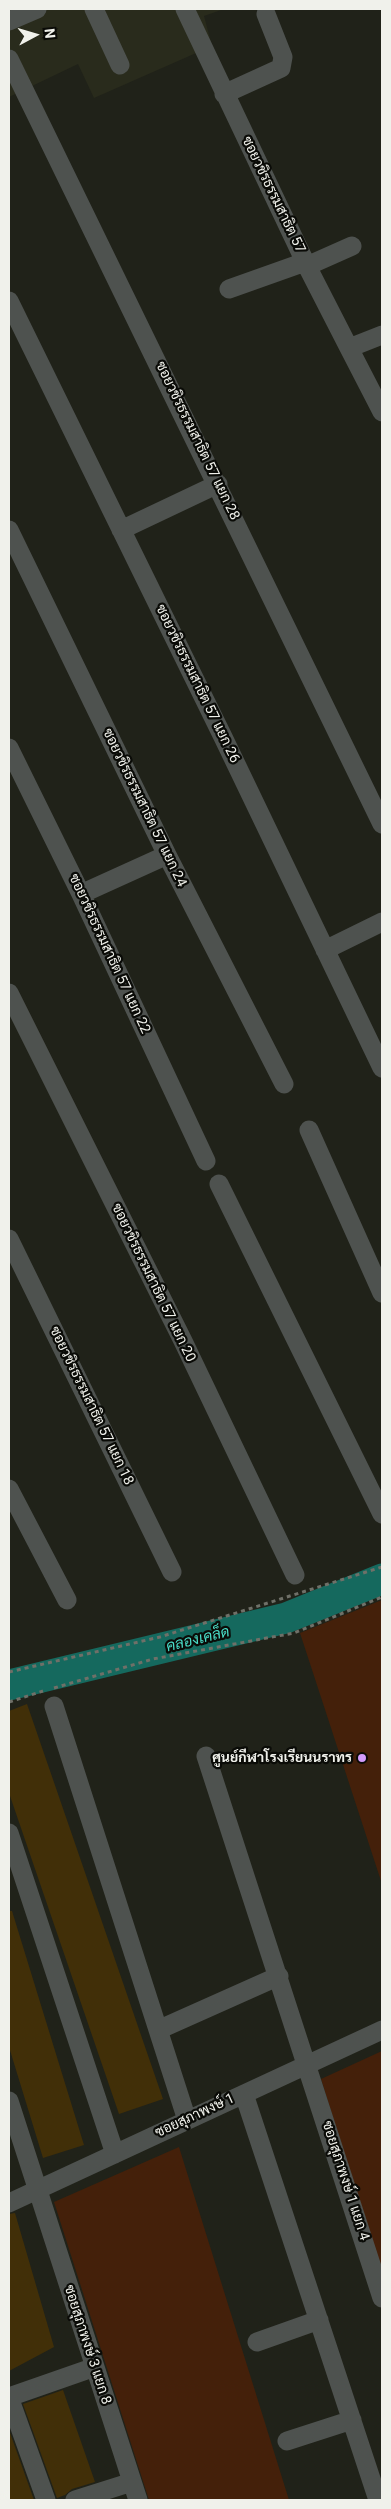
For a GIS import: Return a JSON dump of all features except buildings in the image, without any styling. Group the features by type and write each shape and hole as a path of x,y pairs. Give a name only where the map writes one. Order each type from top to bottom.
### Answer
{"street":[{"path":"9,22 37,9"},
{"path":"94,9 120,65"},
{"name":"ซอยวชิรธรรมสาธิต 57","path":"185,9 306,264 382,412"},
{"path":"224,94 281,68 283,57 266,14"},
{"name":"ซอยวชิรธรรมสาธิต 57 แยก 28","path":"9,60 218,484 382,824"},
{"path":"229,289 306,264 352,246"},
{"name":"ซอยวชิรธรรมสาธิต 57 แยก 26","path":"9,301 382,1068"},
{"path":"349,348 382,335"},
{"path":"121,530 218,484"},
{"name":"ซอยวชิรธรรมสาธิต 57 แยก 24","path":"9,530 167,855 284,1084"},
{"name":"ซอยวชิรธรรมสาธิต 57 แยก 22","path":"9,748 81,894 206,1161"},
{"path":"81,894 167,855"},
{"path":"325,950 382,922"},
{"name":"ซอยวชิรธรรมสาธิต 57 แยก 20","path":"9,993 183,1341 295,1575"},
{"path":"309,1130 382,1293"},
{"path":"219,1184 382,1512"},
{"name":"ซอยวชิรธรรมสาธิต 57 แยก 18","path":"9,1239 172,1572"},
{"path":"9,1489 67,1600"},
{"path":"54,1706 187,2120"},
{"name":"ซอยสุภาพงษ์ 1 แยก 4","path":"206,1756 308,2065 382,2298"},
{"path":"9,1833 115,2154"},
{"path":"158,2030 279,1976"},
{"name":"ซอยสุภาพงษ์ 1","path":"9,2203 382,2030"},
{"path":"244,2094 378,2500"},
{"name":"ซอยสุภาพงษ์ 3 แยก 8","path":"9,2101 138,2500"},
{"path":"257,2342 319,2320"},
{"path":"46,2500 9,2397 95,2367"},
{"path":"286,2441 352,2420"},
{"path":"75,2500 132,2482"}],"path":[{"path":"9,1672 160,1636 382,1567"},
{"path":"9,1702 153,1659 294,1633 382,1597"}],"shaded area":[{"path":"9,9 224,9 204,16 212,46 94,98 78,64 9,97"},
{"name":"ศูนย์กีฬาโรงเรียนนราทร","path":"382,1600 382,1884 300,1633"},
{"path":"382,2051 382,2274 321,2079"},
{"path":"179,2147 289,2500 149,2500 54,2202"}],"waterway":[{"name":"คลองเคล็ด","path":"9,1685 286,1618 382,1579"}],"place":[{"name":"ศูนย์กีฬาโรงเรียนนราทร","path":"362,1758"}]}
